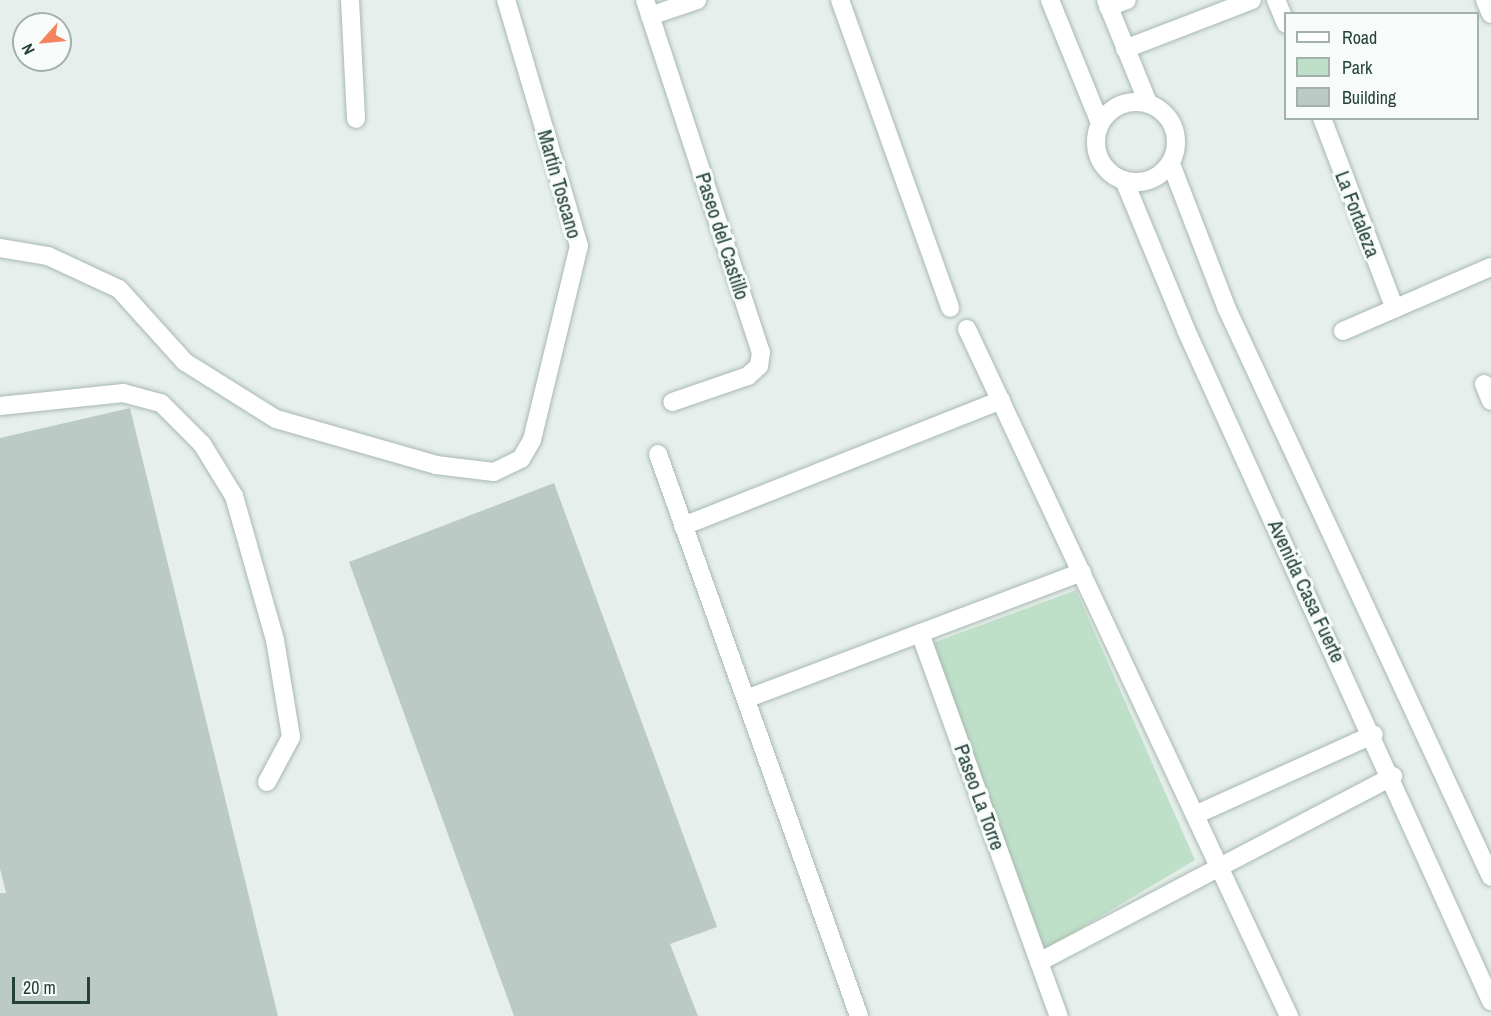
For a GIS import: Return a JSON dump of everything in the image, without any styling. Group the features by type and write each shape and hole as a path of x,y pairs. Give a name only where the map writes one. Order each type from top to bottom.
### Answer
{"street":[{"path":"350,0 356,119"},
{"name":"Martín Toscano","path":"0,248 48,256 119,289 185,362 276,419 436,465 494,472 521,459 532,440 579,246 506,0"},
{"name":"Paseo del Castillo","path":"672,402 748,376 759,366 761,351 648,8 697,0"},
{"path":"840,0 950,308"},
{"path":"1050,0 1100,123 1096,150 1111,174 1124,180 1141,182 1171,164 1176,150 1171,121 1148,103 1107,4 1127,0"},
{"path":"1125,49 1252,0"},
{"path":"1276,0 1284,19"},
{"path":"1485,0 1491,14"},
{"path":"1100,123 1120,104 1148,103"},
{"name":"La Fortaleza","path":"1323,120 1395,309"},
{"path":"1171,164 1227,309 1491,877"},
{"name":"Avenida Casa Fuerte","path":"1124,180 1186,330 1374,734 1491,1001"},
{"path":"1343,331 1491,267"},
{"path":"967,329 1290,1016"},
{"path":"0,406 123,393 161,403 202,444 234,496 275,640 291,737 267,782"},
{"path":"684,526 1001,400"},
{"path":"658,454 859,1016"},
{"path":"746,699 1082,572"},
{"name":"Paseo La Torre","path":"920,633 1059,1016"},
{"path":"1196,815 1374,734"},
{"path":"1039,962 1393,776"}],"green space":[{"path":"1076,590 1195,860 1039,953 930,644"}],"building":[{"path":"130,408 278,1016 0,1016 0,893 6,893 0,869 0,438"},
{"path":"554,483 717,927 670,944 698,1016 514,1016 349,562"}]}
